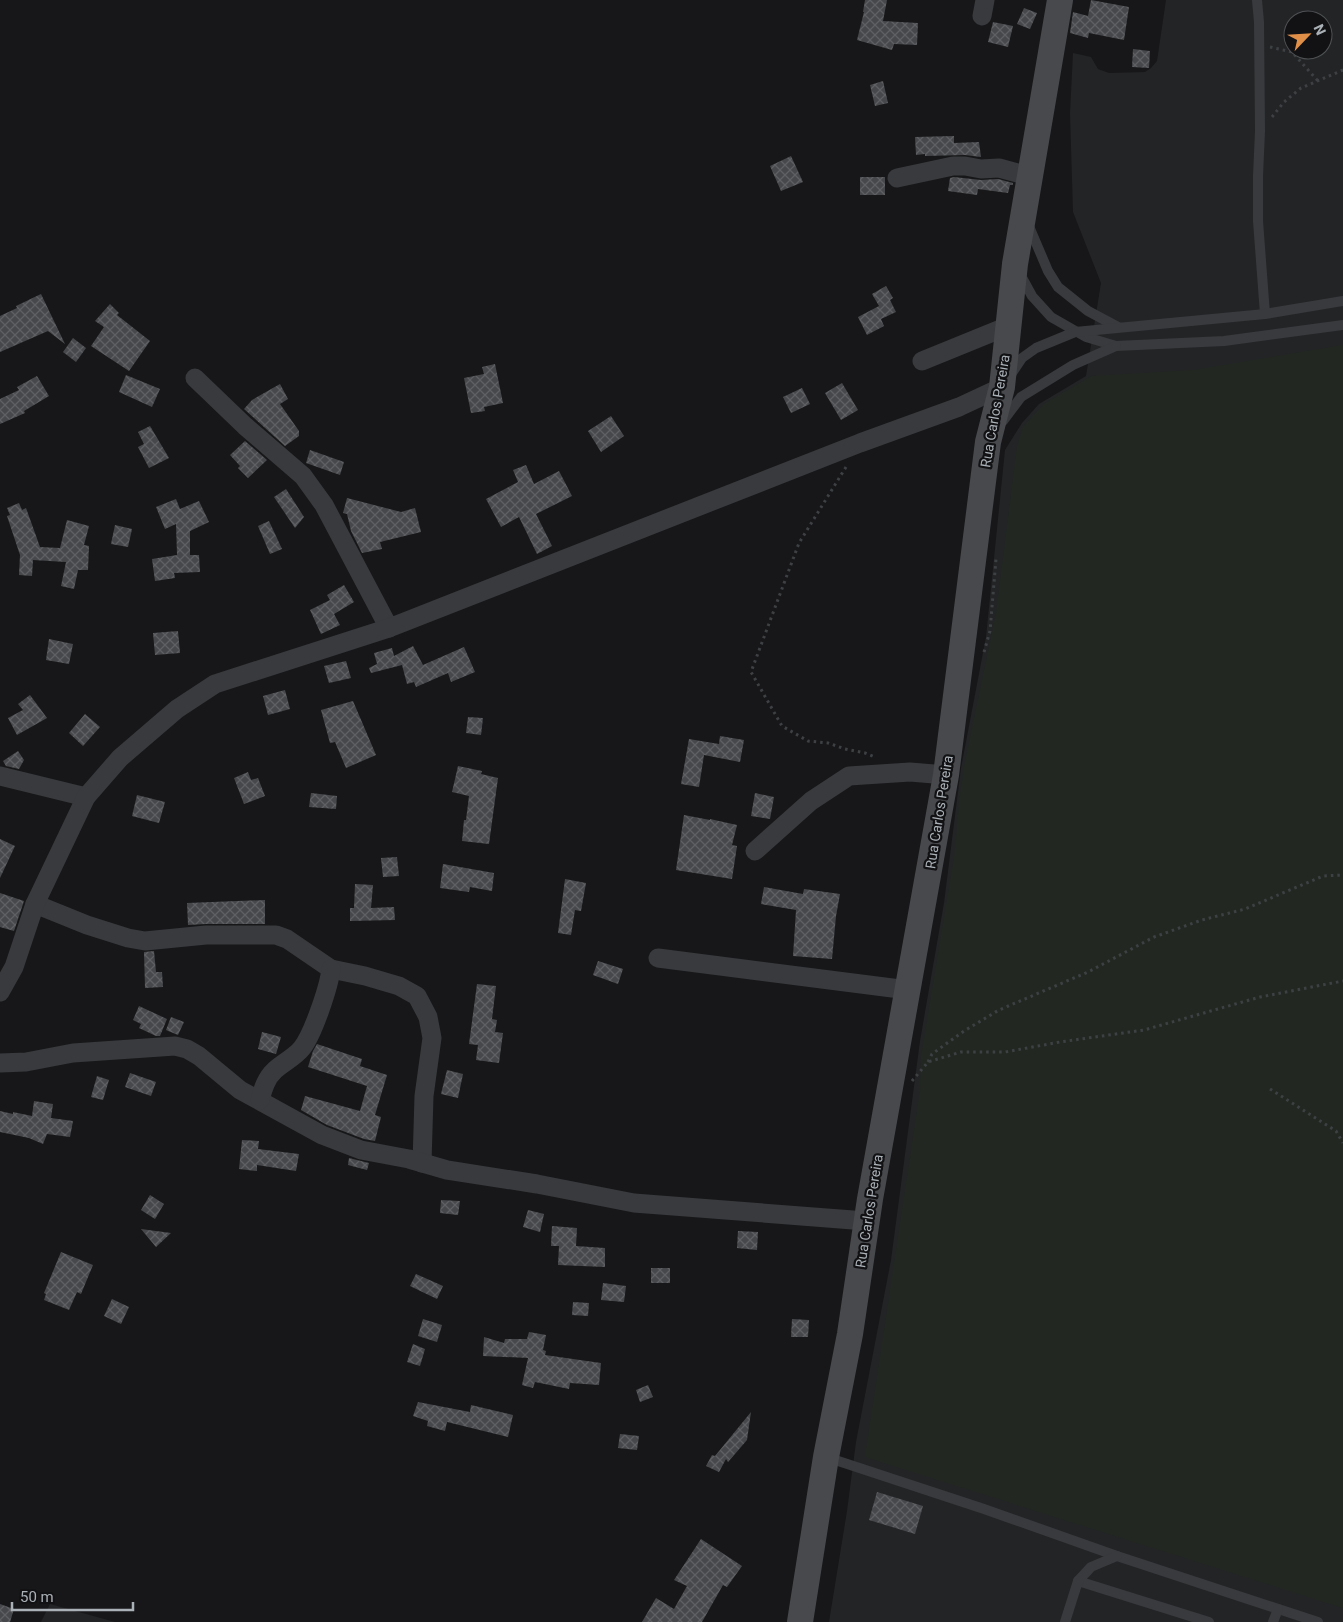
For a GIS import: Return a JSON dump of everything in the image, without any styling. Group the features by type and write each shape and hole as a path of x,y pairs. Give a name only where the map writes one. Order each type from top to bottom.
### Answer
{"main road":[{"name":"Rua Carlos Pereira","path":"800,1622 826,1457 850,1334 866,1221 946,775 988,442 1002,387 1015,264 1060,0"}],"street":[{"path":"897,178 953,166 980,169 999,168 1029,176"},
{"path":"922,361 1008,326"},
{"path":"195,378 246,426 304,476 324,505 389,628"},
{"path":"0,992 14,967 35,904 86,797 120,758 177,709 215,684 389,628 860,443 959,407 1002,387"},
{"path":"755,851 811,800 849,776 910,772 946,775"},
{"path":"0,776 86,797"},
{"path":"35,904 88,925 128,938 145,941 206,935 276,934 287,939 331,969 399,986 418,996 428,1017 432,1038 424,1096 422,1163"},
{"path":"658,958 908,990"},
{"path":"260,1100 265,1083 274,1071 302,1048 330,982 331,969"},
{"path":"0,1062 26,1062 73,1053 175,1046 187,1049 240,1090 322,1135 360,1150 447,1170 537,1184 634,1203 866,1221"}],"lane":[{"path":"1257,0 1260,131 1258,222 1265,314"},
{"path":"1023,211 1048,271 1058,287 1088,311 1118,327"},
{"path":"1015,264 1032,296 1051,317 1074,332 1116,346 1224,341 1343,326"},
{"path":"1002,387 1022,358 1036,348 1074,332 1265,314 1343,302"},
{"path":"988,442 1021,397 1073,365 1116,346"},
{"path":"826,1457 1318,1622"},
{"path":"1065,1622 1078,1581 1091,1567 1117,1556"},
{"path":"1078,1581 1209,1622"},
{"path":"1273,1622 1278,1609"}],"path":[{"path":"1259,45 1292,52 1318,81"},
{"path":"1260,131 1284,102 1301,88 1343,70"},
{"path":"860,443 799,543 751,672 782,726 808,741 828,743 865,753 910,772"},
{"path":"908,1086 928,1062 932,1054 964,1031 999,1010 1088,972 1154,937 1202,920 1244,909 1323,876 1343,875"},
{"path":"928,1062 961,1052 1005,1052 1144,1030 1260,997 1343,981"},
{"path":"1270,1089 1336,1131 1343,1143"}],"shaded area":[{"path":"1166,0 1343,0 1343,1622 829,1622 856,1442 891,1260 920,1041 944,903 961,768 986,637 1005,450 1022,423 1039,404 1086,376 1101,283 1073,212 1070,113 1073,53 1091,57 1098,69 1109,73 1145,72 1157,61"},
{"path":"1343,345 1343,1608 865,1457 920,1091 921,1057 955,852 959,802 965,762 996,614 1017,447 1023,427 1044,404 1092,376 1194,370"},
{"path":"50,1604 115,1622 41,1622"}],"building":[{"path":"865,0 887,0 883,21 918,23 917,45 894,44 892,50 857,40"},
{"path":"1091,0 1129,7 1124,40 1089,33 1088,38 1070,33 1073,12 1088,16"},
{"path":"1024,8 1037,13 1030,29 1017,24"},
{"path":"993,22 1013,26 1008,47 988,42"},
{"path":"1133,49 1150,51 1149,68 1132,67"},
{"path":"883,81 888,103 875,106 870,85"},
{"path":"954,136 954,143 979,142 981,157 965,155 916,155 915,137"},
{"path":"791,156 803,182 781,191 770,166"},
{"path":"860,177 885,177 885,195 860,195"},
{"path":"950,178 981,180 998,179 1013,183 1013,185 1010,185 1008,193 978,189 977,195 948,191"},
{"path":"886,286 893,298 890,300 896,312 881,319 884,326 867,335 858,317 879,306 872,294"},
{"path":"41,294 65,344 48,331 0,352 0,316"},
{"path":"110,304 119,313 117,315 150,341 129,371 91,346 104,327 95,321"},
{"path":"73,338 86,348 76,362 63,352"},
{"path":"495,364 503,403 484,407 485,411 471,413 464,378 484,374 482,367"},
{"path":"126,375 160,389 152,407 119,392"},
{"path":"37,376 49,396 24,411 25,413 0,424 0,399 19,390 17,387"},
{"path":"842,383 858,410 841,420 825,393"},
{"path":"280,384 288,399 280,404 299,431 299,436 285,446 244,409 252,400"},
{"path":"802,388 810,404 791,413 783,397"},
{"path":"611,416 624,436 601,452 588,431"},
{"path":"150,426 169,458 149,468 138,447 144,444 138,432"},
{"path":"245,441 267,460 248,478 238,468 240,466 230,455"},
{"path":"310,450 344,462 340,475 306,463"},
{"path":"526,465 534,484 559,471 572,496 536,514 552,546 537,554 519,517 501,527 486,499 518,482 513,470"},
{"path":"286,489 304,517 295,528 274,497"},
{"path":"347,498 401,512 415,508 421,532 380,542 382,549 362,553 351,531 347,514 343,513"},
{"path":"176,499 180,509 199,501 209,522 190,531 190,555 199,555 200,572 174,573 175,578 155,581 152,559 177,555 176,524 165,529 156,507"},
{"path":"19,503 22,510 26,508 40,547 60,548 67,520 89,526 84,545 89,546 88,570 78,570 74,589 61,586 66,562 33,560 32,576 19,575 20,555 7,516 10,515 7,508"},
{"path":"269,521 282,549 270,554 258,526"},
{"path":"115,525 132,529 128,547 111,544"},
{"path":"344,585 354,602 334,614 340,625 321,634 310,610 330,600 327,595"},
{"path":"178,631 180,653 155,655 153,633"},
{"path":"49,639 73,644 69,664 46,660"},
{"path":"413,646 423,665 464,647 475,672 451,682 448,673 416,687 414,682 407,684 402,665 371,673 369,668 377,664 374,653 392,648 394,656"},
{"path":"346,661 351,678 329,683 324,666"},
{"path":"285,690 290,709 268,715 263,696"},
{"path":"30,695 47,718 17,735 8,718 23,710 18,704"},
{"path":"353,701 376,755 346,768 335,742 330,743 321,710"},
{"path":"85,714 100,727 83,746 69,733"},
{"path":"468,717 483,718 481,735 466,733"},
{"path":"720,736 744,740 740,762 704,755 699,787 681,784 689,739 719,744"},
{"path":"18,751 24,760 19,769 6,766 3,761"},
{"path":"458,766 482,771 481,774 498,778 489,844 462,841 469,796 452,792"},
{"path":"248,772 251,780 258,778 265,796 244,804 234,778"},
{"path":"311,793 337,796 336,809 309,807"},
{"path":"755,793 774,797 770,819 751,816"},
{"path":"137,795 165,802 159,823 132,816"},
{"path":"684,815 737,825 732,845 737,846 732,879 676,870"},
{"path":"0,839 15,846 0,878"},
{"path":"397,857 399,876 383,877 381,858"},
{"path":"443,864 494,873 492,891 470,887 469,892 440,888"},
{"path":"565,879 586,883 581,911 575,910 571,935 558,933"},
{"path":"355,884 373,885 371,908 394,907 395,920 350,921 350,908 354,908"},
{"path":"764,887 803,894 804,889 840,894 832,959 793,956 796,910 761,904"},
{"path":"0,893 24,901 14,931 0,927"},
{"path":"265,900 265,924 188,925 187,903"},
{"path":"154,951 156,972 162,972 163,987 145,988 144,952"},
{"path":"598,961 623,969 618,984 593,975"},
{"path":"477,984 496,986 492,1019 497,1020 495,1032 503,1033 499,1063 476,1060 478,1045 469,1044"},
{"path":"139,1006 167,1019 160,1036 139,1028 141,1024 133,1020"},
{"path":"171,1017 184,1022 178,1035 166,1030"},
{"path":"262,1032 281,1037 276,1054 258,1049"},
{"path":"317,1044 362,1059 360,1066 387,1075 375,1115 381,1117 375,1141 364,1139 327,1125 301,1110 305,1096 360,1111 367,1086 308,1067"},
{"path":"447,1070 463,1074 458,1098 441,1094"},
{"path":"130,1073 156,1082 151,1096 125,1087"},
{"path":"97,1076 109,1080 103,1100 91,1097"},
{"path":"34,1101 53,1104 51,1118 73,1121 70,1137 47,1134 43,1144 29,1138 0,1132 0,1111 32,1116"},
{"path":"242,1140 259,1141 258,1149 299,1154 296,1171 257,1165 257,1171 239,1169"},
{"path":"349,1158 369,1163 367,1170 348,1165"},
{"path":"150,1195 164,1204 155,1219 141,1210"},
{"path":"441,1200 460,1201 458,1215 440,1213"},
{"path":"528,1210 544,1214 540,1232 523,1227"},
{"path":"552,1226 577,1228 576,1246 605,1248 605,1267 558,1265 559,1246 551,1246"},
{"path":"141,1229 171,1233 156,1247"},
{"path":"738,1231 758,1232 757,1250 737,1248"},
{"path":"61,1252 93,1265 81,1294 77,1292 69,1310 44,1300 46,1294 44,1293"},
{"path":"651,1268 670,1268 670,1283 651,1283"},
{"path":"416,1274 443,1286 437,1299 410,1286"},
{"path":"603,1283 626,1286 624,1302 601,1300"},
{"path":"112,1299 129,1307 121,1324 104,1316"},
{"path":"573,1302 589,1303 588,1316 572,1315"},
{"path":"423,1319 442,1325 437,1342 418,1336"},
{"path":"792,1319 809,1320 808,1337 791,1337"},
{"path":"529,1332 546,1335 543,1350 546,1351 545,1355 601,1363 599,1385 570,1383 569,1389 535,1382 533,1388 522,1385 528,1358 483,1356 484,1337 504,1343 505,1339 527,1339"},
{"path":"413,1344 425,1349 420,1366 407,1362"},
{"path":"648,1385 653,1397 640,1402 636,1390"},
{"path":"418,1402 470,1412 471,1405 513,1415 508,1437 447,1422 445,1431 427,1426 428,1421 413,1416"},
{"path":"751,1412 747,1440 728,1462 726,1459 719,1472 706,1466 712,1455 715,1456"},
{"path":"620,1434 639,1436 637,1450 618,1448"},
{"path":"877,1492 923,1506 915,1534 869,1520"},
{"path":"701,1539 742,1566 727,1587 723,1585 702,1622 642,1622 656,1598 674,1609 687,1586 674,1580"},
{"path":"0,1604 14,1609 10,1622 0,1622"}]}
